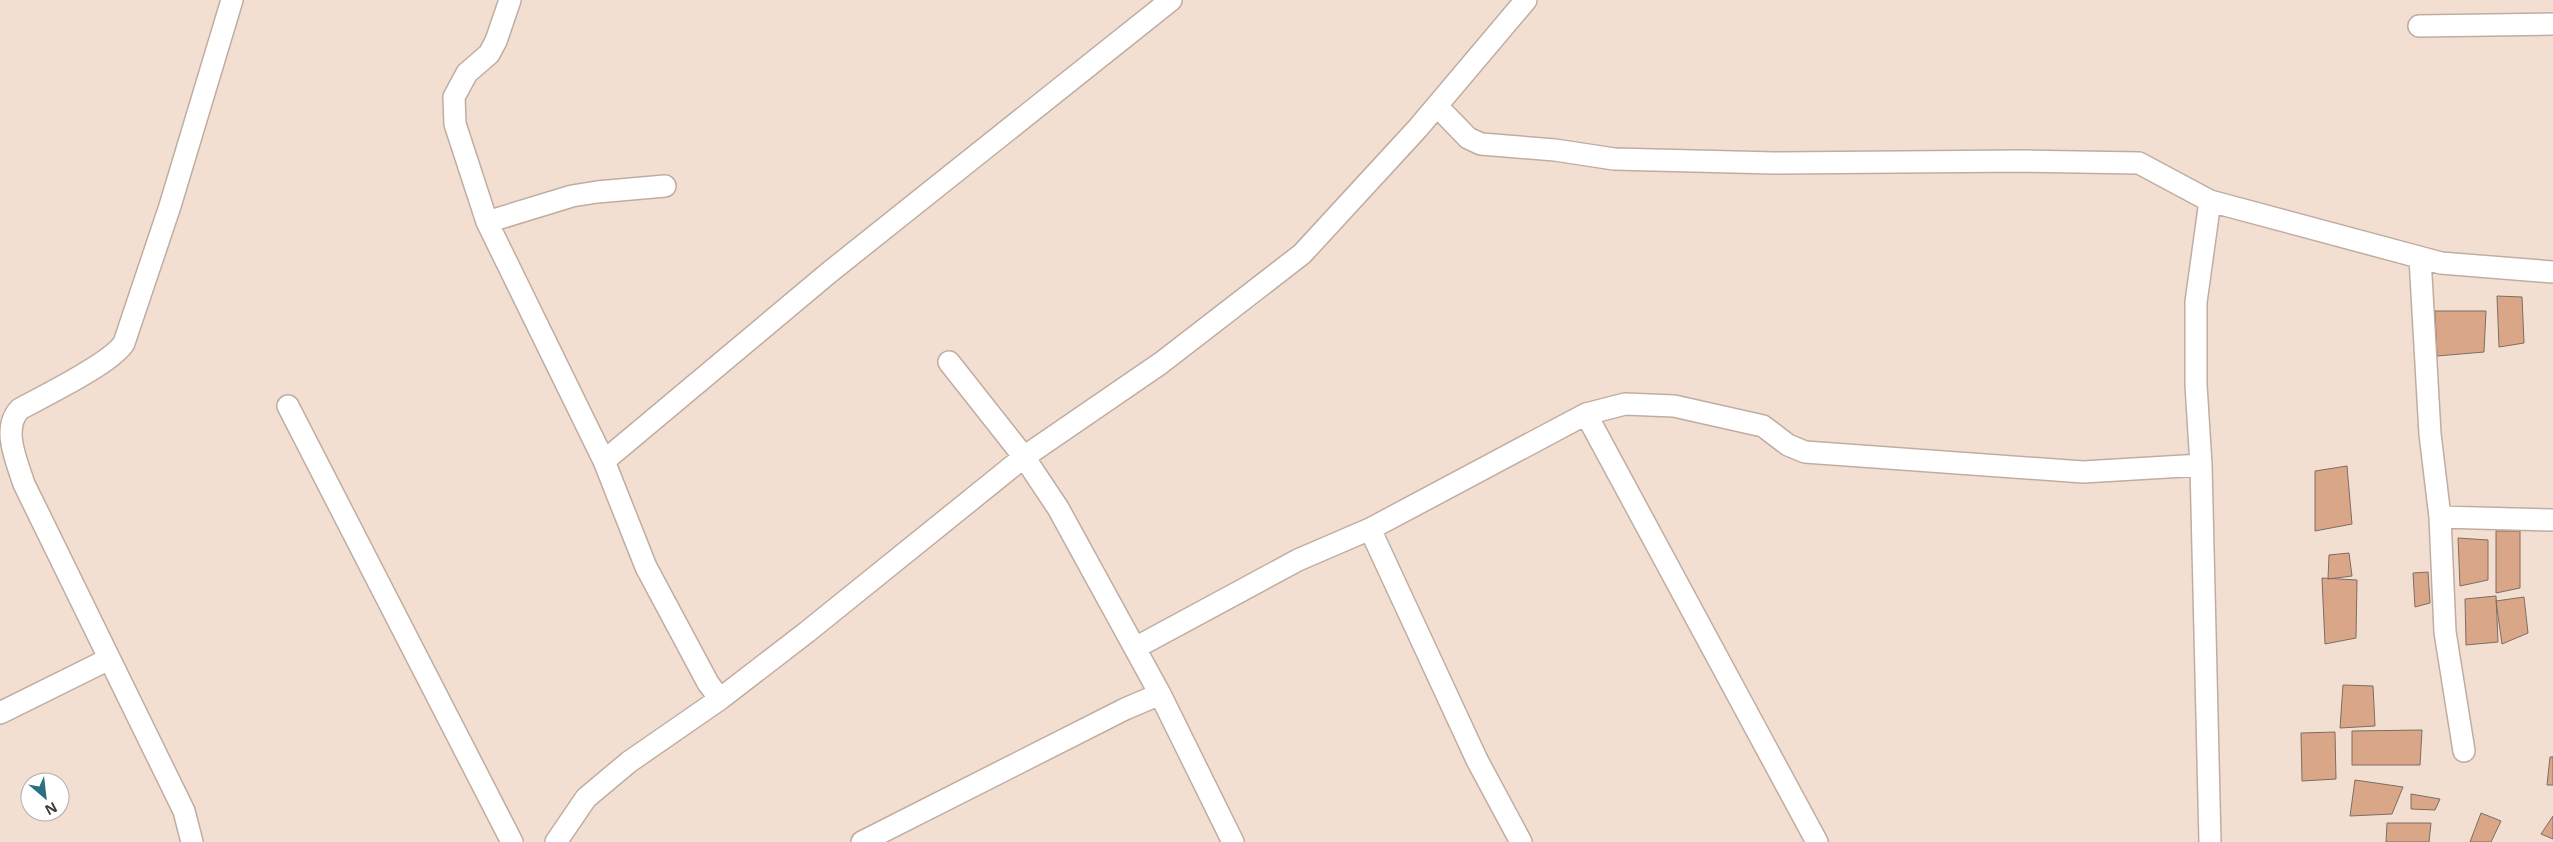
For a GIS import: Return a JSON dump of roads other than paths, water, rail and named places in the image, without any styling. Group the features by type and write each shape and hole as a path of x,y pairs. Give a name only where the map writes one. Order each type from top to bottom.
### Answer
{"street":[{"path":"193,842 184,811 24,484 14,452 13,417 20,409 106,360 120,350 124,343 170,206 232,0"},
{"path":"510,0 496,42 489,54 467,73 454,97 455,124 487,222 604,461 646,567 708,683 720,699"},
{"path":"604,461 831,271 1171,0"},
{"path":"556,842 586,798 629,762 720,699 807,632 1024,458 1161,363 1302,254 1354,200 1526,0"},
{"path":"2419,26 2553,24"},
{"path":"1436,106 1468,138 1481,144 1555,150 1614,159 1774,163 2023,161 2139,163 2210,201 2420,258 2441,263 2553,272"},
{"path":"487,222 572,196 665,186"},
{"path":"2210,201 2196,302 2196,385 2201,465 2210,842"},
{"path":"2420,258 2430,434 2440,517 2445,632 2464,751"},
{"path":"949,362 1024,458 1058,508 1160,694 1233,842"},
{"path":"1135,648 1298,560 1370,529 1586,414 1624,404 1674,406 1763,426 1788,445 1805,452 2083,472 2201,465"},
{"path":"288,406 512,842"},
{"path":"1586,414 1817,842"},
{"path":"2440,517 2553,520"},
{"path":"1370,529 1477,760 1521,842"},
{"path":"0,712 109,660"},
{"path":"862,842 1125,709 1160,694"}]}
